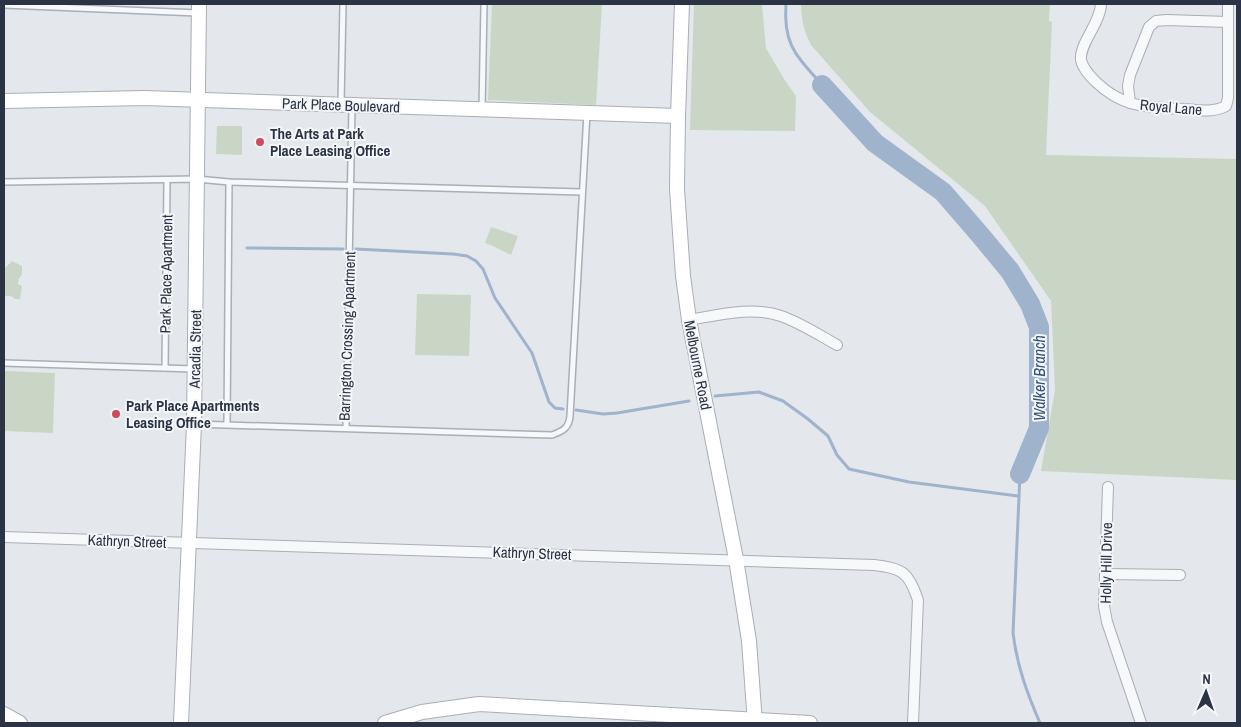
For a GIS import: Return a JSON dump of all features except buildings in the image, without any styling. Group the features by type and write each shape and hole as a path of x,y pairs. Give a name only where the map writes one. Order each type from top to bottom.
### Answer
{"street":[{"name":"Melbourne Road","path":"682,4 677,189 683,276 689,320 736,559 749,641 755,722"},
{"name":"Royal Lane","path":"1101,4 1094,28 1081,51 1083,66 1091,77 1104,89 1117,98 1142,107 1219,110 1226,106 1228,98 1228,22"},
{"path":"1130,103 1128,86 1130,75 1149,27 1156,21 1166,20 1228,22 1228,4"},
{"name":"Arcadia Street","path":"181,723 194,424 199,8"},
{"name":"Park Place Boulevard","path":"4,101 144,98 678,116"},
{"path":"689,320 740,312 767,313 792,321 837,345"},
{"name":"Holly Hill Drive","path":"1108,487 1104,606 1107,622 1141,723"},
{"name":"Kathryn Street","path":"4,537 736,559 874,564 891,567 902,572 912,583 918,600 913,723"},
{"path":"1106,574 1180,575"},
{"path":"385,723 422,712 479,704 755,722 810,723"},
{"path":"4,714 20,723"}],"lane":[{"name":"Barrington Crossing Apartment","path":"194,424 346,428 350,184 343,4"},
{"path":"482,109 484,4"},
{"path":"4,5 199,8"},
{"path":"346,428 552,435 566,428 570,416 587,113"},
{"path":"4,182 197,179 229,182 582,192"},
{"name":"Park Place Apartment","path":"165,368 167,180"},
{"path":"227,424 229,182"},
{"path":"4,363 195,369"}],"green space":[{"path":"492,4 602,4 596,105 488,100"},
{"path":"694,4 762,4 766,48 796,96 795,131 690,130"},
{"path":"801,4 1050,4 1049,21 1052,22 1046,155 1237,159 1237,480 1041,471 1055,390 1051,301 985,206 870,112 811,45 803,25"},
{"path":"217,126 242,126 242,155 216,154"},
{"path":"491,227 518,236 511,255 485,243"},
{"path":"12,261 22,266 22,275 19,278 18,284 22,286 20,299 4,296 4,269"},
{"path":"417,294 471,295 469,356 415,355"},
{"path":"4,371 55,373 53,433 4,431"}],"waterway":[{"name":"Walker Branch","path":"786,4 789,40 798,57 822,85"},
{"name":"Walker Branch","path":"822,85 875,143 943,192 1010,271 1030,304 1039,327 1039,428 1020,474"},
{"path":"247,248 343,249"},
{"path":"356,249 453,254 467,256 476,261 483,269 495,298 532,353 549,402 555,408 563,409"},
{"path":"715,396 759,392 783,401 828,436 837,455 849,469 909,482 1018,496"},
{"path":"576,410 603,414 617,413 689,401"},
{"name":"Walker Branch","path":"1020,474 1013,633 1023,679 1040,723"}],"place":[{"name":"The Arts at Park Place Leasing Office","path":"260,142"},
{"name":"Park Place Apartments Leasing Office","path":"116,414"}]}
